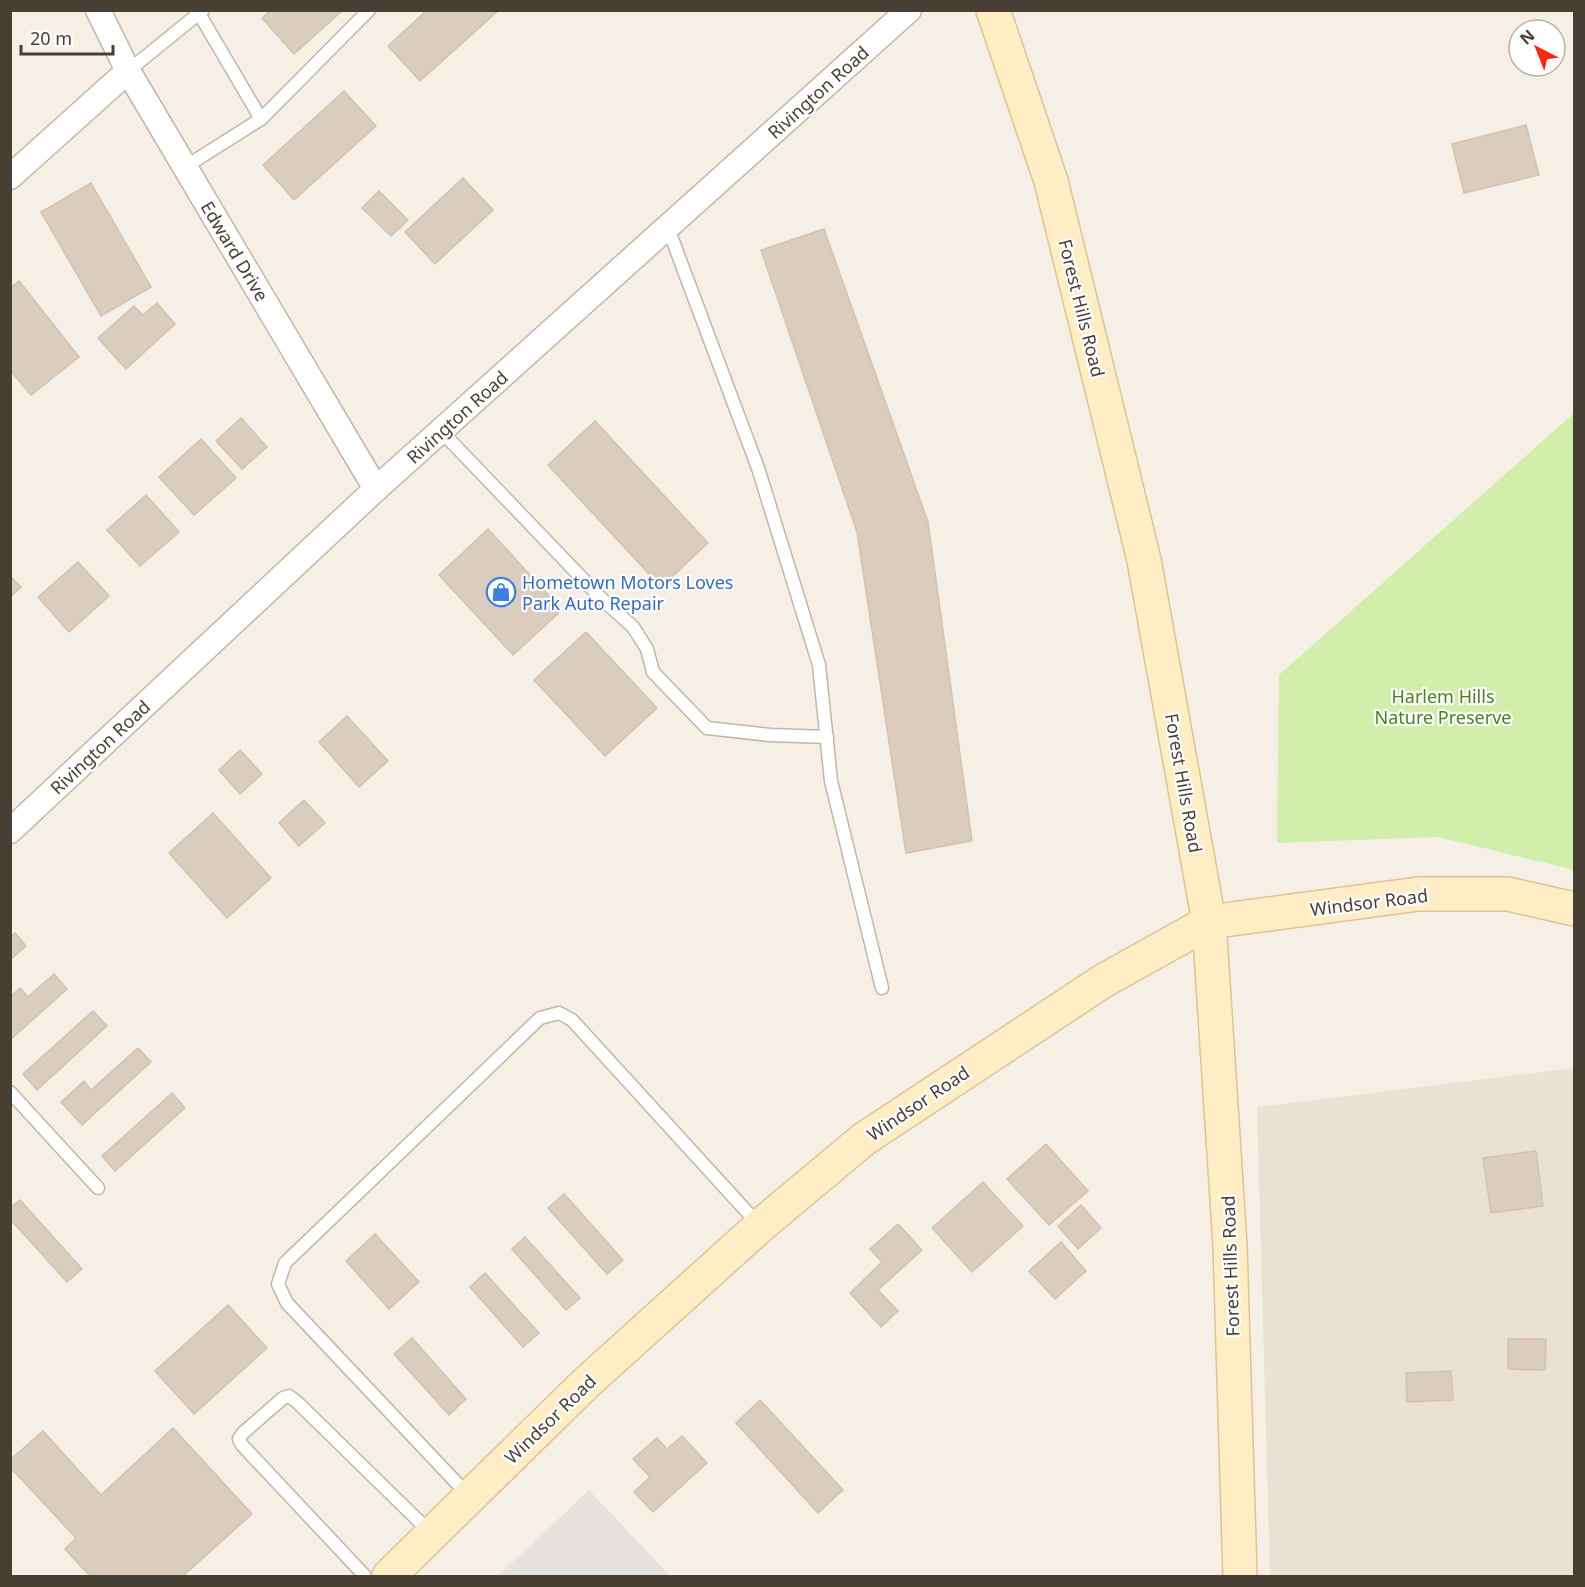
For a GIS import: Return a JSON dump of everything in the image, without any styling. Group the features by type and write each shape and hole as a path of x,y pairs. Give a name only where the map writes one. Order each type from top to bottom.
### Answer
{"street":[{"name":"Edward Drive","path":"98,10 128,71 376,489"},
{"name":"Rivington Road","path":"10,831 376,489 909,10"},
{"name":"Forest Hills Road","path":"993,10 1051,181 1144,560 1209,922 1230,1245 1240,1576"},
{"path":"10,177 128,71"},
{"name":"Windsor Road","path":"388,1576 585,1384 760,1226 864,1139 1103,981 1209,922 1418,894 1508,894 1575,909"}],"lane":[{"path":"185,167 261,119 369,10"},
{"path":"128,71 200,12 261,119"},
{"path":"668,228 762,478 819,665 831,781 882,988"},
{"path":"441,431 602,599 633,627 647,649 653,672 706,728 770,735 827,737"},
{"path":"469,1496 287,1303 278,1284 285,1263 540,1018 559,1013 572,1020 760,1226"},
{"path":"10,1092 99,1188"},
{"path":"365,1576 242,1445 239,1439 283,1398 289,1396 297,1402 431,1533"}],"shaded area":[{"path":"1574,1068 1574,1576 1270,1576 1257,1107"},
{"path":"589,1490 670,1576 498,1576"}],"green space":[{"name":"Harlem Hills Nature Preserve","path":"1574,413 1574,870 1438,837 1277,843 1279,675"}],"building":[{"path":"271,10 343,10 294,54 262,18"},
{"path":"427,10 499,10 420,81 388,46"},
{"path":"344,91 376,126 294,200 263,165"},
{"path":"1526,125 1539,175 1464,193 1452,144"},
{"path":"463,178 493,210 435,264 405,232"},
{"path":"91,183 151,287 101,316 41,212"},
{"path":"379,191 408,220 391,236 362,208"},
{"path":"824,229 928,522 972,841 906,853 857,532 761,250"},
{"path":"19,281 79,357 31,395 10,370 10,288"},
{"path":"157,303 175,324 126,369 98,338 134,306 143,315"},
{"path":"241,418 267,447 242,469 216,441"},
{"path":"595,421 708,543 661,587 548,465"},
{"path":"201,439 236,478 194,515 159,477"},
{"path":"146,495 179,532 140,566 107,530"},
{"name":"Hometown Motors Loves Park Auto Repair","path":"488,529 562,610 513,655 439,575"},
{"path":"78,562 109,596 69,632 38,597"},
{"path":"10,576 21,587 10,597"},
{"path":"586,632 657,708 605,756 534,680"},
{"path":"347,716 388,761 359,787 319,742"},
{"path":"240,750 262,774 240,794 219,770"},
{"path":"304,800 325,823 299,846 279,823"},
{"path":"213,813 271,878 227,918 169,853"},
{"path":"15,933 26,946 10,960 10,937"},
{"path":"54,974 67,989 10,1040 10,997 20,988 28,997"},
{"path":"93,1011 107,1026 37,1090 23,1074"},
{"path":"138,1048 151,1062 82,1125 61,1102 84,1081 91,1090"},
{"path":"172,1093 185,1108 115,1171 102,1156"},
{"path":"1046,1144 1088,1191 1049,1225 1007,1179"},
{"path":"1536,1151 1543,1206 1491,1213 1483,1158"},
{"path":"983,1182 1023,1226 972,1272 932,1228"},
{"path":"564,1194 623,1260 607,1274 548,1208"},
{"path":"20,1200 82,1269 67,1282 10,1219 10,1208"},
{"path":"1081,1205 1101,1228 1078,1249 1058,1226"},
{"path":"898,1224 922,1250 878,1290 898,1311 881,1327 850,1293 882,1262 870,1249"},
{"path":"375,1234 419,1282 389,1309 346,1261"},
{"path":"525,1237 580,1298 566,1310 512,1249"},
{"path":"1061,1242 1086,1271 1055,1299 1029,1271"},
{"path":"485,1273 539,1333 523,1347 470,1287"},
{"path":"228,1305 267,1348 194,1414 155,1371"},
{"path":"412,1338 466,1399 449,1415 394,1354"},
{"path":"1508,1339 1546,1339 1545,1370 1508,1369"},
{"path":"1451,1371 1453,1400 1407,1402 1406,1373"},
{"path":"760,1400 843,1490 818,1513 736,1423"},
{"path":"173,1428 252,1514 183,1576 90,1576 65,1549 76,1538 10,1467 10,1460 43,1431 101,1495"},
{"path":"682,1436 707,1463 653,1512 634,1492 650,1477 633,1459 657,1438 667,1449"}],"place":[{"name":"Hometown Motors Loves Park Auto Repair","path":"501,592"}]}
